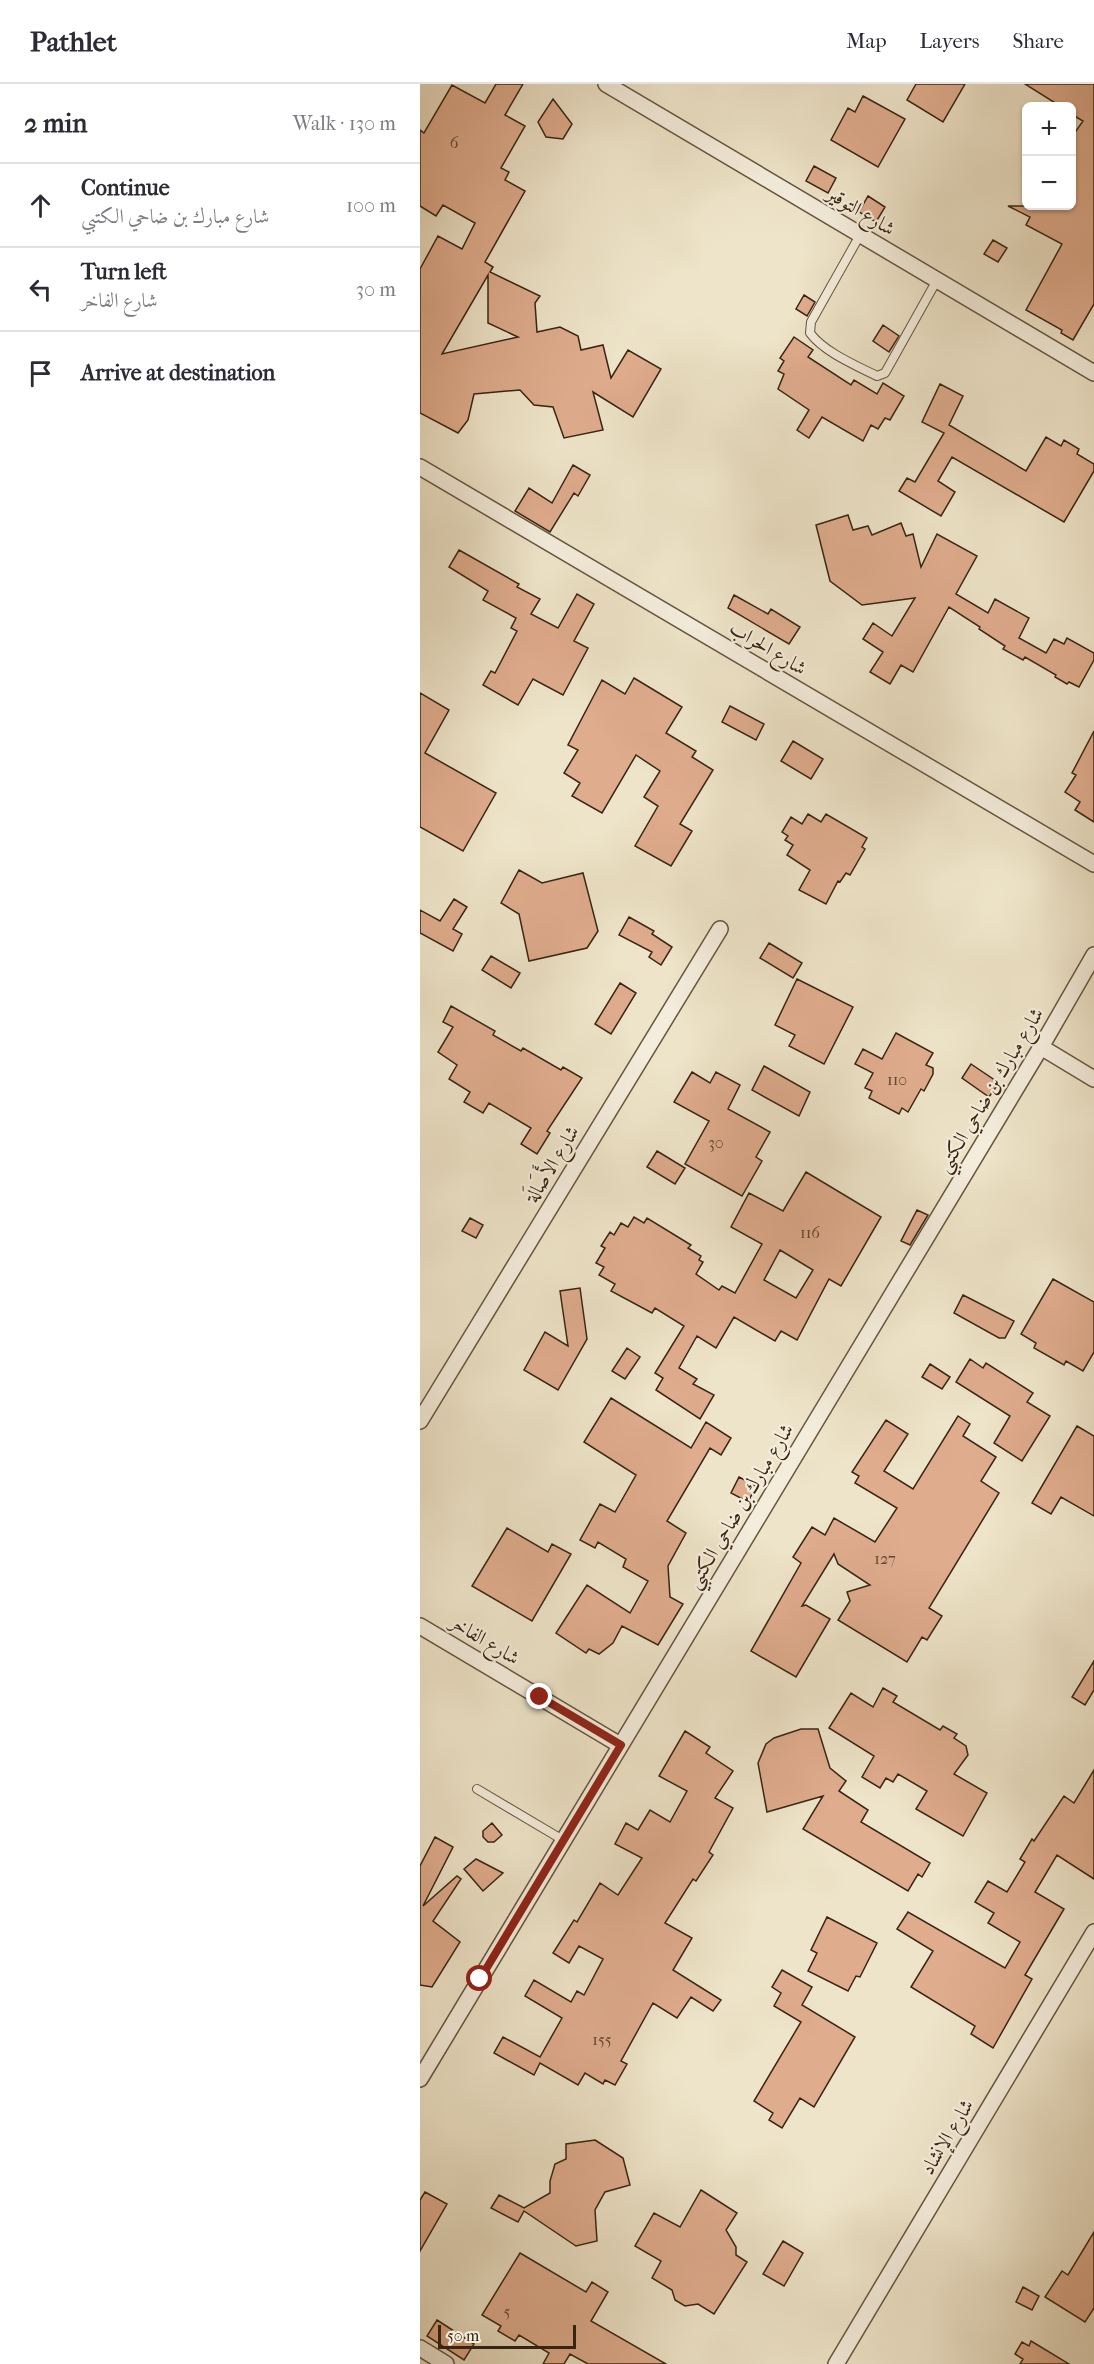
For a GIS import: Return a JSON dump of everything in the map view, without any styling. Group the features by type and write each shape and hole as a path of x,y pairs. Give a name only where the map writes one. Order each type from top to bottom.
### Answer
{"street":[{"name":"شارع التوقير","path":"606,84 1094,373"},
{"name":"شارع الحراب","path":"420,467 1094,864"},
{"name":"شارع الأَصَالَة","path":"420,1421 720,929"},
{"name":"شارع مبارك بن ضاحي الكتبي","path":"420,2079 1041,1047 1094,955"},
{"path":"1041,1047 1094,1079"},
{"name":"شارع الفاخر","path":"420,1626 621,1745"},
{"name":"شارع الإنشاد","path":"836,2364 1094,1932"},
{"path":"420,2348 446,2364"}],"lane":[{"path":"860,235 811,322 810,333 814,339 851,362 877,376 885,373 937,280"},
{"path":"477,1789 563,1840"}],"building":[{"path":"496,84 523,84 505,115 525,126 501,168 509,172 505,180 525,191 485,262 493,267 490,272 540,296 535,303 537,332 560,327 578,336 581,350 603,345 611,378 628,350 661,369 633,417 593,392 603,430 564,438 553,407 534,405 520,390 474,394 468,420 458,433 420,413 420,269 438,236 462,249 475,223 443,205 436,216 420,206 420,130 424,133 452,85 485,103","holes":["488,275 488,323 518,337 442,354"]},
{"path":"916,84 965,84 943,122 907,100"},
{"path":"1025,84 1094,84 1094,304 1073,340 1061,333 1062,330 1026,310 1062,244 1026,225 1030,217 1008,206 1022,206 1022,210 1076,210 1076,131 1083,121 1076,117 1076,102 1054,102"},
{"path":"863,96 905,119 878,167 831,140 848,108 855,112"},
{"path":"553,99 572,124 563,139 546,137 538,122"},
{"path":"814,166 836,178 828,193 806,181"},
{"path":"868,196 885,207 876,222 859,212"},
{"path":"993,240 1007,248 998,262 984,254"},
{"path":"804,295 815,302 807,316 796,309"},
{"path":"883,325 899,336 889,352 873,341"},
{"path":"794,337 813,350 808,357 851,385 854,380 877,394 883,383 904,396 890,420 885,418 878,429 871,425 863,441 822,417 809,438 797,430 809,410 778,389 784,374 778,371 784,361 780,358"},
{"path":"940,384 963,396 949,425 1026,471 1046,437 1061,446 1064,440 1079,449 1077,454 1094,464 1094,471 1064,522 952,457 938,481 955,492 941,516 899,491 907,478 915,482 944,433 922,422"},
{"path":"573,465 590,475 578,496 574,493 550,532 515,511 529,488 552,503"},
{"path":"848,515 853,530 868,526 872,535 901,523 906,536 913,534 921,567 937,534 977,556 956,594 988,613 995,599 1029,618 1019,638 1046,653 1054,639 1064,644 1067,638 1094,653 1094,660 1079,687 1069,682 1067,684 1025,657 1023,660 1003,649 1005,646 949,607 913,672 901,665 890,684 870,672 883,652 863,639 873,623 892,636 915,598 862,605 830,581 816,525"},
{"path":"459,550 519,584 517,587 540,599 531,614 558,628 577,594 594,604 574,641 588,648 563,695 533,679 518,705 483,685 491,671 495,673 517,631 511,628 516,618 483,600 488,591 449,567"},
{"path":"734,595 768,614 771,609 800,627 789,644 728,608"},
{"path":"634,678 682,707 666,733 696,751 692,757 713,770 680,824 692,831 671,866 635,846 658,806 644,797 660,771 636,755 602,813 572,796 580,783 564,773 578,750 568,745 602,680 625,694"},
{"path":"420,693 449,710 425,753 496,793 463,851 420,827"},
{"path":"730,706 764,724 756,740 722,722"},
{"path":"1094,731 1094,822 1075,810 1080,802 1065,792 1076,775 1072,773"},
{"path":"793,741 823,759 811,779 781,761"},
{"path":"808,814 821,822 826,814 867,838 862,847 865,849 850,875 846,873 840,882 838,881 826,904 799,890 810,870 787,855 793,845 785,840 788,836 782,832 791,817 802,824"},
{"path":"519,870 542,883 583,873 598,931 587,948 529,961 519,914 501,903"},
{"path":"454,899 467,907 453,929 462,934 453,951 420,933 420,910 440,921"},
{"path":"629,917 654,931 652,934 672,947 661,965 649,957 652,952 619,935"},
{"path":"769,943 802,963 793,978 760,958"},
{"path":"491,956 520,973 511,988 482,970"},
{"path":"797,979 853,1007 824,1064 789,1046 795,1035 775,1025"},
{"path":"620,983 636,993 611,1034 595,1024"},
{"path":"451,1006 495,1031 493,1035 521,1051 523,1048 561,1070 563,1067 582,1078 547,1131 550,1133 537,1154 521,1144 531,1128 489,1103 483,1113 464,1102 470,1092 449,1079 457,1065 438,1052 453,1027 443,1022"},
{"path":"896,1033 933,1053 926,1065 933,1068 933,1074 924,1091 921,1089 908,1112 902,1108 899,1114 869,1098 872,1091 865,1088 873,1073 855,1064 863,1049 882,1059"},
{"path":"971,1064 999,1083 989,1097 962,1078"},
{"path":"764,1066 810,1092 799,1116 752,1090"},
{"path":"692,1072 710,1083 716,1072 740,1085 728,1109 770,1132 756,1157 762,1161 742,1196 685,1164 709,1121 674,1102"},
{"path":"657,1151 685,1168 675,1184 647,1167"},
{"path":"806,1172 881,1217 841,1286 829,1279 797,1340 781,1331 775,1341 734,1317 716,1348 697,1336 679,1368 697,1379 693,1384 714,1395 700,1419 656,1390 663,1378 655,1373 684,1326 655,1308 652,1313 611,1291 615,1284 599,1275 604,1267 596,1263 605,1248 601,1246 610,1232 614,1235 621,1223 628,1227 634,1217 644,1223 647,1218 691,1245 688,1248 701,1256 699,1260 703,1262 696,1274 719,1290 722,1286 735,1293 762,1244 731,1227 749,1193 783,1211","holes":["780,1250 813,1270 796,1298 764,1280"]},
{"path":"917,1210 928,1215 910,1245 901,1241"},
{"path":"470,1218 483,1225 476,1238 462,1231"},
{"path":"1053,1279 1094,1302 1094,1352 1083,1371 1066,1361 1064,1365 1034,1348 1036,1343 1021,1334"},
{"path":"580,1288 587,1339 558,1390 524,1370 545,1332 568,1346 560,1291"},
{"path":"963,1295 1014,1321 1005,1338 999,1338 954,1313"},
{"path":"627,1348 640,1357 625,1379 612,1371"},
{"path":"970,1359 983,1368 986,1363 1033,1393 1027,1402 1050,1416 1022,1461 994,1443 1010,1416 956,1382"},
{"path":"930,1364 950,1377 942,1389 922,1377"},
{"path":"611,1398 691,1448 706,1422 731,1438 721,1455 710,1448 667,1521 686,1533 668,1566 670,1597 683,1604 658,1645 622,1626 613,1643 599,1654 589,1649 586,1653 556,1633 587,1585 630,1613 648,1581 623,1567 626,1559 598,1542 595,1548 580,1540 600,1504 615,1512 636,1475 584,1442"},
{"path":"958,1416 970,1424 963,1436 996,1457 981,1481 999,1493 929,1608 942,1616 927,1640 922,1637 907,1662 838,1620 850,1601 847,1592 870,1585 838,1564 834,1554 802,1606 806,1605 830,1619 796,1677 751,1651 801,1563 793,1557 812,1527 825,1535 834,1518 875,1542 897,1508 855,1483 859,1476 852,1472 886,1420 908,1434 884,1471 913,1489"},
{"path":"1077,1426 1094,1436 1094,1516 1061,1497 1051,1514 1032,1503"},
{"path":"739,1477 756,1486 748,1502 731,1493"},
{"path":"507,1528 548,1552 552,1544 571,1554 532,1621 472,1586"},
{"path":"1094,1661 1094,1690 1085,1705 1072,1697"},
{"path":"883,1688 897,1696 893,1702 940,1730 943,1726 957,1734 954,1738 966,1746 968,1755 954,1774 987,1793 963,1836 916,1809 927,1791 898,1774 893,1782 886,1778 880,1788 862,1777 874,1756 829,1728 851,1693 873,1707"},
{"path":"801,1729 818,1729 830,1768 846,1781 839,1791 868,1810 861,1822 930,1863 922,1877 918,1874 908,1891 803,1829 823,1796 767,1812 758,1763 766,1744 774,1738"},
{"path":"685,1731 710,1747 706,1753 733,1771 715,1798 733,1808 709,1852 713,1855 696,1881 693,1879 665,1923 692,1938 673,1970 721,2000 713,2011 691,1997 677,2018 653,2003 621,2061 627,2064 615,2085 605,2080 603,2084 585,2073 578,2085 540,2063 534,2075 494,2053 503,2037 540,2057 562,2018 525,1996 534,1980 571,2002 577,1991 584,1995 603,1959 579,1946 569,1963 553,1953 574,1920 577,1922 600,1883 618,1895 642,1858 615,1844 626,1823 638,1830 650,1810 670,1822 687,1791 659,1776"},
{"path":"1094,1770 1094,1879 1057,1855 1035,1892 1064,1909 1025,1975 1032,1979 993,2048 971,2034 975,2026 911,1987 933,1951 897,1929 908,1912 1005,1968 1020,1942 988,1923 994,1913 975,1902 988,1881 1007,1892 1025,1862 1020,1859 1032,1839 1034,1841 1064,1796 1074,1803"},
{"path":"492,1823 502,1835 494,1842 488,1842 483,1837 483,1831"},
{"path":"435,1837 453,1847 423,1906 457,1876 461,1879 433,1921 460,1942 432,1987 420,1985 420,1866"},
{"path":"476,1859 503,1873 483,1891 464,1869"},
{"path":"827,1917 877,1943 860,1977 856,1976 848,1991 808,1971 817,1953 811,1950"},
{"path":"782,1970 812,1987 802,2005 855,2037 814,2107 800,2098 782,2128 769,2120 773,2113 754,2101 801,2022 774,2006 781,1993 772,1987"},
{"path":"595,2140 623,2158 630,2185 605,2192 595,2210 597,2241 576,2246 524,2211 518,2222 491,2208 499,2195 524,2208 550,2193 550,2181 555,2164 566,2159 566,2144"},
{"path":"701,2190 737,2213 726,2230 736,2247 736,2255 747,2262 714,2314 698,2304 685,2306 675,2300 672,2290 652,2278 661,2261 635,2246 654,2213 680,2227"},
{"path":"425,2192 447,2204 420,2251 420,2200"},
{"path":"1094,2232 1094,2308 1085,2322 1045,2297 1062,2271 1068,2275"},
{"path":"783,2241 803,2253 784,2286 763,2274"},
{"path":"520,2253 586,2292 592,2282 608,2292 591,2321 666,2364 588,2364 570,2354 564,2364 543,2364 549,2353 519,2335 515,2341 498,2331 501,2326 482,2315"},
{"path":"1023,2287 1039,2296 1032,2310 1016,2302"},
{"path":"437,2320 474,2344 464,2360 427,2336"},
{"path":"1031,2341 1069,2364 1020,2364 1023,2359 1015,2354 1022,2342 1029,2346"}],"route":[{"path":"480,1979 621,1745 540,1697"}]}
